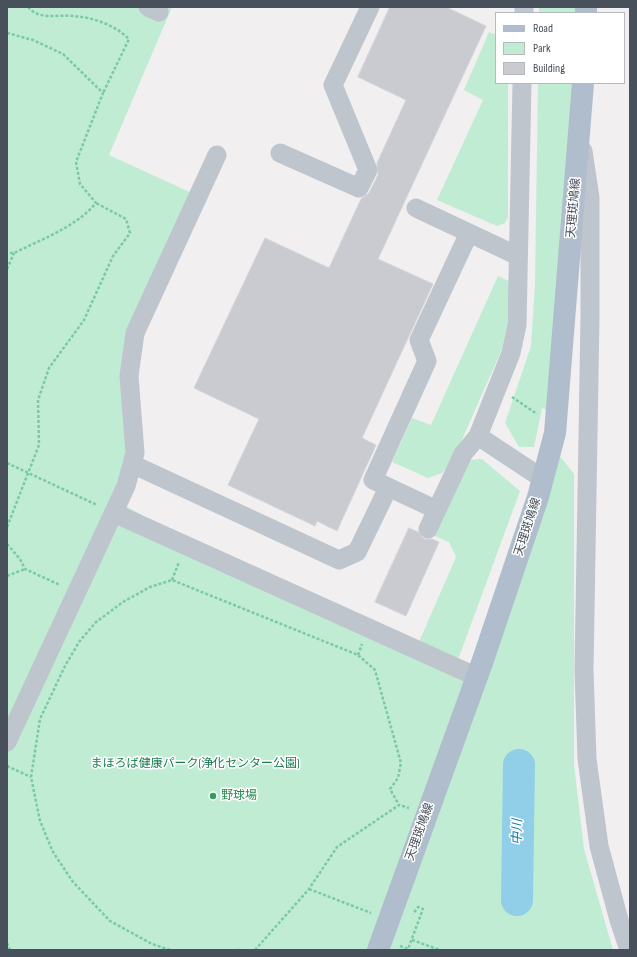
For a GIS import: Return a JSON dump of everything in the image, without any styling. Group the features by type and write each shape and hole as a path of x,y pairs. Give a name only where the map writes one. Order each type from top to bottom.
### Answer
{"main road":[{"name":"天理斑鳩線","path":"378,950 477,677 538,497 555,433 583,84"}],"lane":[{"path":"280,152 359,188 368,170 333,84 370,7"},
{"path":"428,529 462,454 478,436 511,353 516,325 522,84"},
{"path":"580,133 590,198 590,325 584,670 588,759 599,846 619,920 629,950"},
{"path":"7,742 126,486 135,453 129,376 135,333 217,155"},
{"path":"416,208 518,256"},
{"path":"437,510 373,480 427,361 419,340 469,233"},
{"path":"478,436 542,479"},
{"path":"132,464 339,560 357,552 388,488"},
{"path":"114,513 477,677"}],"path":[{"path":"7,527 39,445 38,400 49,368 84,320 113,256 130,232 126,219 96,203 80,184 76,162 103,93 129,39 122,32 100,22 73,16 46,17 28,7"},
{"path":"7,33 33,40 63,54 103,93"},
{"path":"7,253 14,253 86,215 96,203"},
{"path":"7,269 14,253"},
{"path":"7,463 114,513"},
{"path":"7,544 20,559 25,568 77,593"},
{"path":"7,576 25,568"},
{"path":"170,950 152,944 110,921 73,882 53,852 40,821 31,777 40,719 65,666 79,642 96,622 123,602 150,587 172,580 358,655 375,670 401,762 398,778 390,789 399,805 411,809"},
{"path":"7,766 31,777"},
{"path":"255,950 309,890 338,848 399,805"},
{"path":"309,890 374,914"},
{"path":"408,949 423,909"},
{"path":"412,940 440,950"},
{"path":"7,943 10,950"}],"green space":[{"name":"まほろば健康パーク(浄化センター公園)","path":"7,7 172,7 109,155 194,194 128,333 127,441 124,466 111,498 341,625 481,689 559,455 574,474 574,765 584,849 613,950 7,950"},
{"path":"539,7 578,7 578,12 539,12"},
{"path":"489,32 495,35 495,84 508,84 508,217 505,223 497,226 437,200 483,100 464,90"},
{"path":"538,84 575,84 550,411 542,408 534,447 519,447 505,423 531,346 535,284"},
{"path":"498,276 509,281 507,326 502,349 453,460 442,473 428,478 392,462 412,418 431,425"},
{"path":"482,459 520,491 459,657 452,658 419,642 456,557 449,542 433,535 469,460"}],"building":[{"path":"390,7 446,7 486,26 378,259 433,284 362,438 376,445 337,531 317,521 315,526 228,485 259,419 194,388 265,238 329,268 361,199 369,193 378,175 377,163 406,100 358,77"},
{"path":"409,528 418,532 424,539 432,539 439,542 406,616 375,602"}],"waterway":[{"name":"中川","path":"517,900 519,765"}],"place":[{"name":"野球場","path":"213,796"}]}
